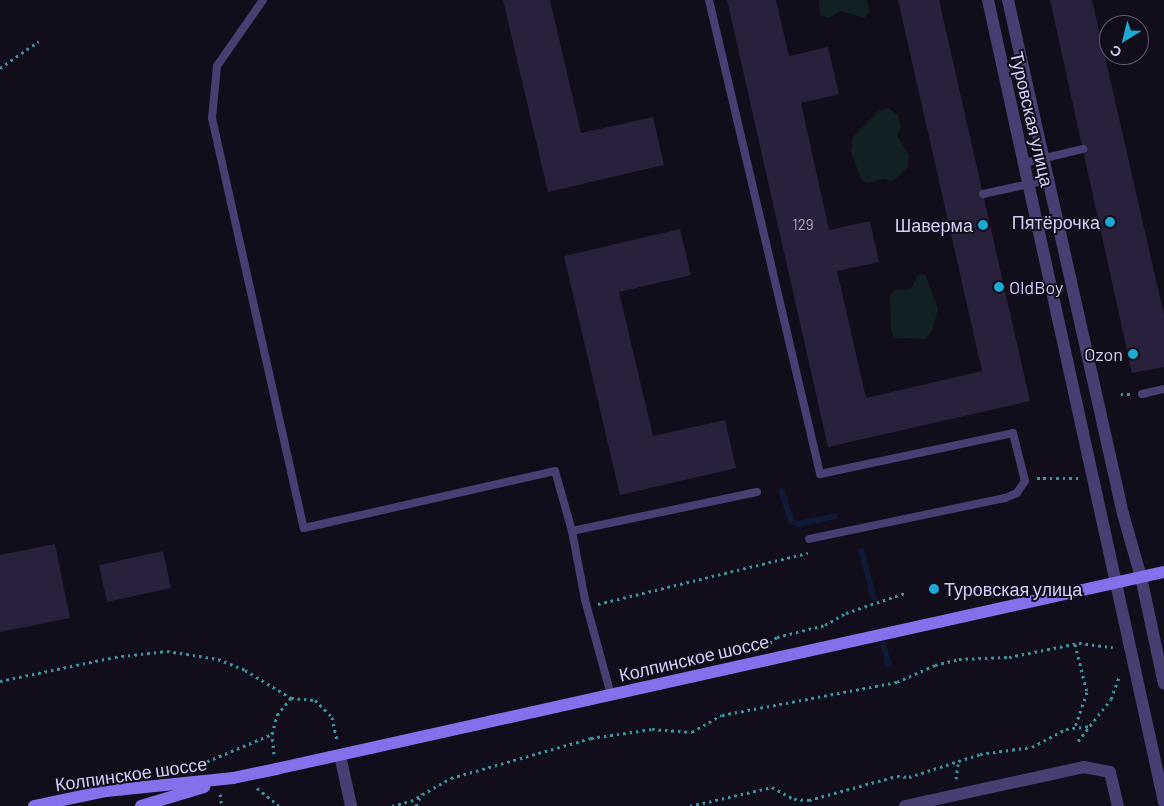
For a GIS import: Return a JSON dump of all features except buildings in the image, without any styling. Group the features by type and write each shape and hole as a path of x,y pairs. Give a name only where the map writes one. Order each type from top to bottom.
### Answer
{"main road":[{"name":"Колпинское шоссе","path":"141,806 232,778 1164,572"},
{"name":"Колпинское шоссе","path":"34,806 106,791 232,778"}],"street":[{"name":"Туровская улица","path":"988,0 1103,519 1114,583 1164,802"},
{"name":"Туровская улица","path":"1008,0 1123,514 1140,577 1164,684"},
{"path":"340,755 350,806"},
{"path":"904,806 949,801 1084,767 1110,772 1118,806"}],"lane":[{"path":"263,0 217,66 212,118 304,528 555,471 572,531 587,606 611,695"},
{"path":"709,0 820,474 1014,433 1025,481 1017,493 1005,498 809,539"},
{"path":"1024,163 1083,150"},
{"path":"983,194 1048,180"},
{"path":"1142,394 1164,389"},
{"path":"572,531 757,492"}],"path":[{"path":"0,68 39,40"},
{"path":"1025,481 1046,477 1081,479"},
{"path":"587,606 807,553 830,535"},
{"path":"750,662 777,636 825,624 846,613 905,593"},
{"path":"1074,644 1087,692 1075,727"},
{"path":"392,806 410,801 451,778 591,738 652,729 692,732 722,715 897,682 935,665 959,659 1009,657 1074,644 1113,647 1114,654"},
{"path":"0,681 115,657 167,651 218,659 245,670 291,698 315,700 332,717 340,755"},
{"path":"1078,741 1111,699 1119,678 1118,670"},
{"path":"276,769 272,734 277,715 291,698"},
{"path":"690,806 772,787 794,799 809,800 897,776 909,777 980,754 1032,748 1075,727 1090,726"},
{"path":"201,764 272,734"},
{"path":"254,786 279,806"},
{"path":"416,806 422,793"},
{"path":"220,794 222,806"}],"shaded area":[{"path":"819,0 867,0 869,12 864,18 841,11 829,18 820,15"},
{"path":"888,108 898,115 901,126 897,136 909,156 907,169 892,181 883,179 867,183 861,179 851,152 853,137 879,111"},
{"path":"925,274 938,309 932,330 926,339 895,338 891,331 890,296 894,290 911,289 918,275"}],"waterway":[{"path":"782,491 792,521 798,524 835,516"},
{"path":"862,551 874,597"},
{"path":"884,645 889,664"}],"place":[{"name":"Пятёрочка","path":"1110,222"},
{"name":"Шаверма","path":"983,225"},
{"name":"OldBoy","path":"999,287"},
{"name":"Ozon","path":"1133,354"},
{"name":"Туровская улица","path":"934,589"}]}
